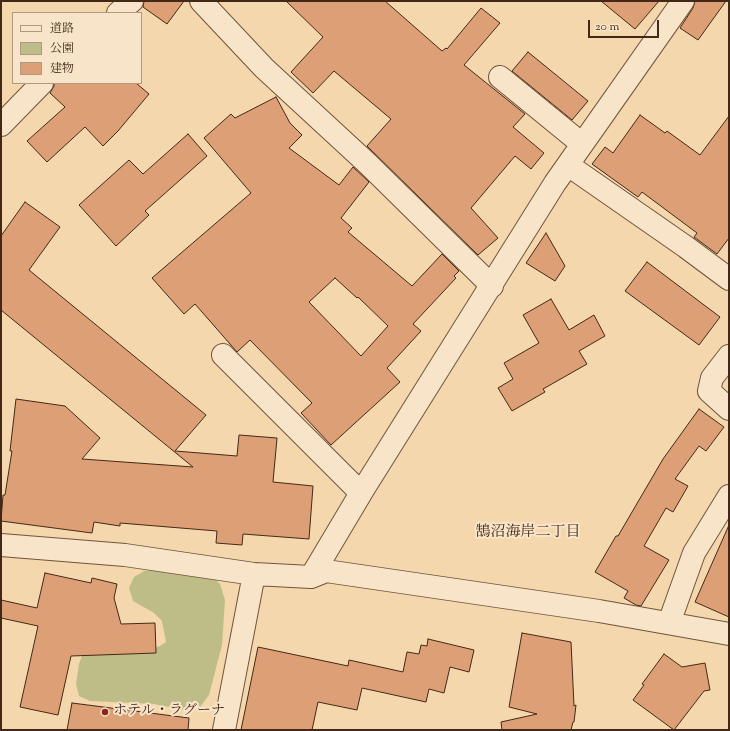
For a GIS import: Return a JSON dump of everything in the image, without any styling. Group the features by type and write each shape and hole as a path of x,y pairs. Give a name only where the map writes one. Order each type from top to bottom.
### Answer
{"street":[{"path":"119,12 132,1"},
{"path":"201,1 264,68 368,164 492,286"},
{"path":"311,577 361,493 568,165 683,1"},
{"path":"500,77 582,144"},
{"path":"1,125 41,84"},
{"path":"568,165 728,278"},
{"path":"223,355 361,493"},
{"path":"729,356 712,378 709,391 729,409"},
{"path":"669,623 694,553 729,496"},
{"path":"1,545 125,554 254,574 311,577 326,571 599,611 729,634"},
{"path":"224,730 254,574"}],"green space":[{"path":"173,569 213,577 220,584 225,600 222,645 209,695 200,707 183,710 154,704 90,701 79,696 76,684 79,664 83,653 147,650 160,646 166,642 162,621 154,613 133,601 129,588 134,577 144,571"}],"building":[{"path":"144,1 184,1 167,24 143,7"},
{"path":"286,1 385,1 442,51 446,48 447,49 481,8 500,23 464,65 525,114 513,127 544,153 531,169 515,156 471,208 498,238 478,255 367,146 391,119 334,71 313,93 291,72 323,37"},
{"path":"601,1 659,1 635,29"},
{"path":"695,1 726,1 698,40 680,28 693,8"},
{"path":"528,52 588,101 572,120 512,71"},
{"path":"54,84 137,84 149,94 118,131 103,146 85,127 47,162 27,141 65,107 50,93"},
{"path":"276,97 290,123 302,135 289,148 339,185 353,167 369,182 341,218 352,228 348,232 412,286 442,254 459,271 454,276 456,278 413,324 421,331 387,368 400,382 331,445 301,413 312,403 250,340 237,352 195,304 184,314 152,278 251,193 204,138 231,114 235,118","holes":["335,278 357,298 358,297 388,326 361,356 309,302"]},
{"path":"640,115 665,133 667,131 700,155 729,116 729,238 717,254 694,237 697,233 642,192 638,197 592,164 605,147 613,153"},
{"path":"188,134 207,156 145,211 149,215 116,246 79,205 129,160 143,174"},
{"path":"25,202 60,227 29,270 206,415 175,451 237,456 239,435 277,438 273,482 313,486 309,539 243,534 242,545 216,543 217,531 120,523 120,526 94,522 92,533 1,521 3,495 5,495 12,451 10,451 16,399 65,406 100,438 82,459 193,467 1,310 1,236"},
{"path":"546,233 565,266 555,281 526,263"},
{"path":"647,262 720,317 699,345 625,291"},
{"path":"551,299 569,330 594,315 605,336 579,351 587,364 543,389 545,392 512,411 498,388 513,379 504,363 539,343 523,315"},
{"path":"699,409 724,427 706,451 699,446 675,479 688,486 673,512 666,508 644,546 669,560 641,606 636,605 624,598 628,591 595,572 663,459"},
{"path":"729,525 729,617 695,602"},
{"path":"45,573 91,583 92,578 117,584 114,598 121,624 155,623 156,653 71,656 58,715 20,707 38,626 1,618 1,600 37,608"},
{"path":"522,633 571,642 574,706 576,705 574,722 571,730 502,730 501,722 537,714 509,707"},
{"path":"428,639 474,650 469,672 450,667 444,693 429,689 426,702 362,688 357,710 318,702 312,730 241,730 258,647 348,666 349,660 403,672 407,652 419,654 421,645 427,646"},
{"path":"664,654 682,667 705,663 710,690 704,691 674,730 633,700 644,685 642,684"},
{"name":"ホテル・ラグーナ","path":"72,703 189,718 188,730 67,730"}],"place":[{"name":"ホテル・ラグーナ","path":"105,712"}],"district":[{"name":"鵠沼海岸二丁目","path":"528,533"}]}
